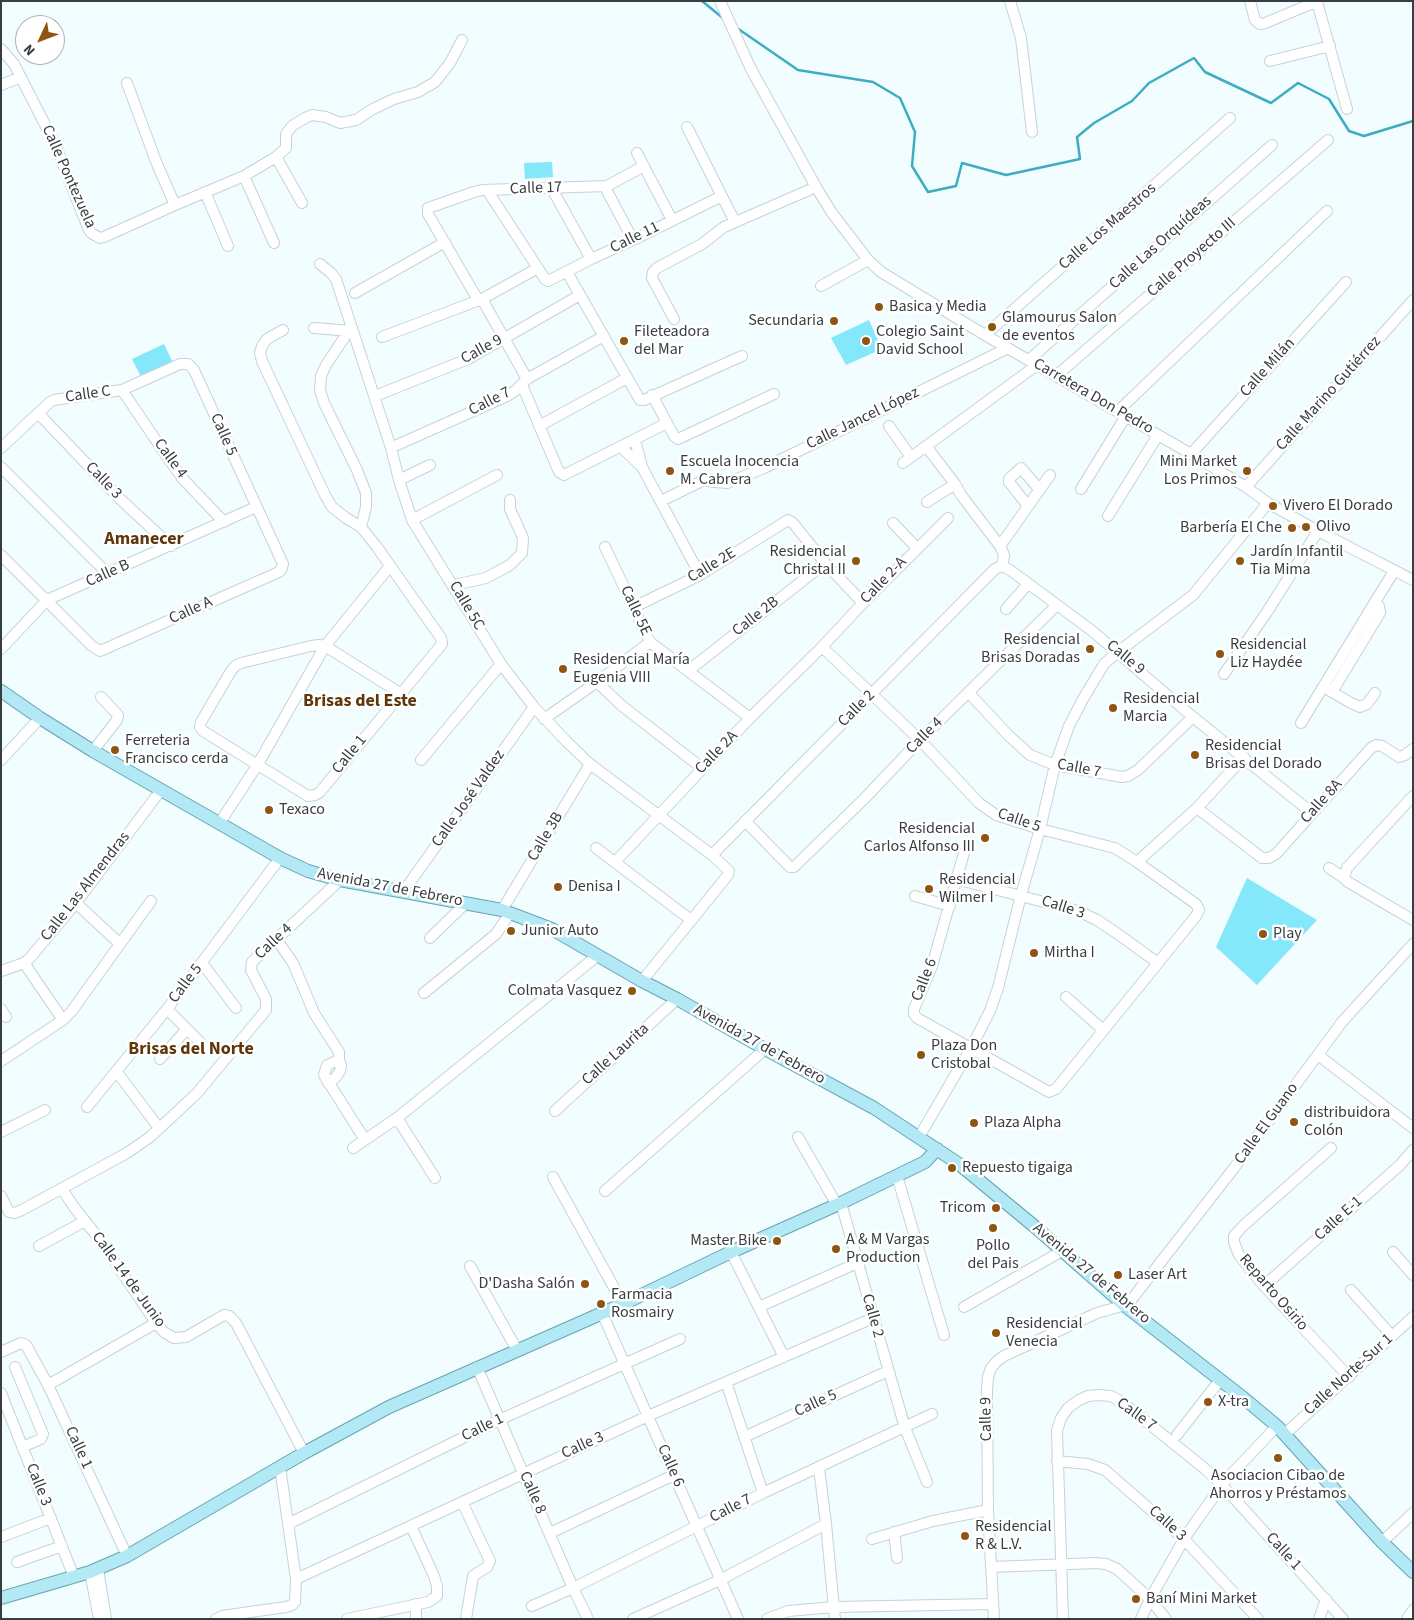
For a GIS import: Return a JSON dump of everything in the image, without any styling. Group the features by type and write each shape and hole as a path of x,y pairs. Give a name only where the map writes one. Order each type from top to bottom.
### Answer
{"main road":[{"name":"Avenida 27 de Febrero","path":"1,691 93,751 280,858 308,871 340,880 506,912 552,929 597,956 874,1108 959,1164 1124,1304 1281,1430 1382,1542 1413,1572"},
{"path":"1,1598 94,1571 127,1556 304,1453 389,1407 623,1304 731,1252 839,1204 926,1162 937,1149"}],"street":[{"name":"Carretera Don Pedro","path":"720,1 751,69 816,187 832,213 868,260 881,272 985,335 1191,454 1246,487 1268,503 1413,580"},
{"path":"1010,1 1021,38 1032,132"},
{"path":"1250,1 1255,20 1263,24 1318,1 1347,109"},
{"path":"302,204 276,157 286,148 286,134 292,126 312,115 326,117 340,123 356,120 372,109 394,99 418,92 435,82 450,63 462,40"},
{"path":"1270,61 1330,46"},
{"name":"Calle Pontezuela","path":"2,51 14,64 56,146 91,233 96,237 104,237 244,176 276,157"},
{"path":"1,85 21,77"},
{"path":"127,83 174,205"},
{"name":"Calle Los Maestros","path":"985,335 1230,118"},
{"path":"687,127 735,222"},
{"name":"Calle Proyecto III","path":"1056,376 1328,140"},
{"name":"Calle Las Orquídeas","path":"889,426 907,460 1033,363 1272,145"},
{"path":"637,154 672,220"},
{"name":"Calle 17","path":"445,242 428,214 427,209 430,207 474,192 487,190 607,186 644,166"},
{"path":"244,176 274,243"},
{"path":"607,186 607,191 633,240"},
{"path":"674,319 653,281 653,272 658,266 702,244 724,227 816,187"},
{"path":"552,189 591,259"},
{"path":"382,337 480,299 538,268 487,190"},
{"path":"205,192 228,246"},
{"name":"Calle 11","path":"538,268 548,281 722,196"},
{"path":"1081,489 1122,413 1327,211"},
{"path":"354,293 445,242 505,337 525,382 539,426 559,472 564,475 667,423"},
{"path":"821,286 868,260"},
{"name":"Calle 5C","path":"320,264 332,273 336,280 351,331 391,448 412,520 454,585 501,664 544,719 590,764 712,855 729,871 728,875 691,920"},
{"path":"567,272 640,400 644,400 742,356"},
{"name":"Calle Milán","path":"1191,454 1346,282"},
{"name":"Calle 9","path":"380,394 468,359 580,295"},
{"name":"Calle Marino Gutiérrez","path":"1246,487 1413,300"},
{"path":"314,328 351,331"},
{"path":"219,824 258,764 326,646 390,566 361,527 332,507 262,361 260,353 262,346 267,339 284,330"},
{"path":"351,331 326,364 321,376 320,390 366,493 366,507 361,527"},
{"name":"Calle 7","path":"397,446 505,397 525,382 604,336"},
{"name":"Calle Jancel López","path":"661,501 704,480 727,483 764,468 1008,348"},
{"name":"Calle C","path":"1,448 54,400 122,390 180,364 188,364"},
{"name":"Calle 5","path":"188,364 194,370 282,560 283,567"},
{"path":"539,426 627,378"},
{"name":"Calle 4","path":"122,390 174,467 224,522"},
{"path":"652,395 674,436 677,438 774,394"},
{"name":"Calle 3","path":"38,413 120,499 171,546"},
{"path":"1108,516 1158,435"},
{"path":"635,440 642,466 700,575"},
{"path":"926,446 1000,546 1004,555 1002,566"},
{"path":"621,447 642,466"},
{"path":"399,480 430,465"},
{"path":"1,467 108,574"},
{"path":"1028,506 1008,482 1009,479 1021,468 1039,488"},
{"path":"1000,546 1039,488 1050,475"},
{"path":"412,520 497,476"},
{"path":"927,502 955,484"},
{"path":"454,585 486,578 510,565 522,553 523,538 510,509 510,500"},
{"path":"919,1138 990,1011 998,988 1055,765 1069,726 1083,699 1104,664 1193,595 1268,503"},
{"name":"Calle B","path":"1,649 47,600 256,507"},
{"name":"Calle 2-A","path":"822,647 948,518"},
{"name":"Calle 2E","path":"634,607 700,575 788,520 801,530 825,563"},
{"path":"894,523 917,548"},
{"path":"1224,674 1267,612 1318,531"},
{"name":"Calle 5E","path":"605,547 650,642 750,718"},
{"path":"1,555 47,600"},
{"path":"825,563 863,603"},
{"name":"Calle 2B","path":"688,671 825,563"},
{"name":"Calle 1","path":"258,764 308,796 316,796 442,644 441,638 390,566"},
{"name":"Calle 9","path":"1002,566 1118,652 1193,717 1312,813"},
{"name":"Calle 2","path":"712,855 995,569 1002,566"},
{"name":"Calle A","path":"47,600 98,651 102,651 279,572 283,567"},
{"path":"1301,723 1328,690 1394,571"},
{"path":"1006,609 1028,584"},
{"name":"Calle 4","path":"745,821 790,867 794,867 1057,605"},
{"path":"544,719 598,682 650,642"},
{"path":"258,764 203,731 200,727 200,722 230,671 241,663 319,644 326,646 400,693"},
{"name":"Calle 5","path":"822,647 920,740 979,803 996,815 1040,829 1115,848 1196,904 1199,910 1196,916 1158,963"},
{"name":"Calle 2A","path":"615,862 750,718 822,647"},
{"path":"421,760 501,664"},
{"path":"598,682 621,705 702,768"},
{"path":"1328,690 1351,704 1360,706 1367,704 1375,693"},
{"name":"Calle 7","path":"969,693 1008,735 1030,755 1055,765 1122,777 1138,770 1193,717"},
{"path":"93,751 117,720 118,715 101,697"},
{"name":"Calle José Valdez","path":"404,891 534,707"},
{"path":"1,760 40,718"},
{"name":"Calle 8A","path":"1197,808 1262,858 1269,858 1276,854 1370,748 1376,745 1382,746 1399,757 1413,749"},
{"path":"1137,862 1197,808 1244,757"},
{"name":"Calle 3B","path":"424,994 496,934 506,912 590,764"},
{"name":"Calle Las Almendras","path":"1,971 24,963 29,959 76,903 161,790"},
{"path":"1344,878 1347,868 1413,796"},
{"path":"596,848 691,920 642,981"},
{"name":"Calle 6","path":"964,853 932,966 914,1008 914,1014 917,1018 1049,1092 1056,1089 1103,1030"},
{"name":"Calle 5","path":"87,1106 168,1009 280,858"},
{"path":"1329,868 1348,882 1413,920"},
{"name":"Calle 3","path":"956,879 1078,911 1097,920 1158,963"},
{"name":"Calle 4","path":"159,1128 198,1092 265,1013 266,999 253,976 250,966 254,960 340,880"},
{"path":"915,896 950,906"},
{"path":"1,1061 63,1020 71,1012 151,901"},
{"path":"76,903 119,944"},
{"path":"430,938 466,903"},
{"path":"277,940 293,963 314,1013 339,1052 340,1071 328,1083 365,1140"},
{"name":"Calle El Guano","path":"1124,1304 1132,1299 1150,1279 1342,1022 1413,944"},
{"path":"353,1148 397,1118 597,956"},
{"path":"24,963 63,1020"},
{"path":"202,963 236,1008"},
{"path":"1066,997 1103,1030 1158,963"},
{"name":"Calle Laurita","path":"555,1111 677,999"},
{"path":"168,1009 200,1042"},
{"path":"160,1059 188,1029"},
{"path":"605,1191 765,1049"},
{"path":"1318,1055 1413,1128"},
{"path":"1,1196 7,1210 15,1213 127,1153 159,1128 116,1070"},
{"path":"1,1132 45,1110"},
{"path":"397,1118 436,1178"},
{"name":"Calle 2","path":"798,1137 839,1204 905,1428 928,1482"},
{"name":"Reparto Osirio","path":"1331,1148 1242,1226 1234,1236 1234,1242 1238,1255 1264,1286 1348,1377"},
{"name":"Calle E-1","path":"1264,1286 1400,1164 1413,1150"},
{"path":"553,1176 623,1304"},
{"path":"897,1176 944,1335"},
{"name":"Calle 14 de Junio","path":"62,1189 100,1240 156,1323 171,1336 180,1338 196,1333 224,1315 234,1320 304,1453"},
{"path":"39,1246 84,1221"},
{"path":"964,1307 1062,1251"},
{"path":"731,1252 784,1357"},
{"path":"1393,1252 1413,1274"},
{"path":"758,1307 857,1263"},
{"path":"470,1266 517,1350"},
{"path":"1351,1290 1392,1336"},
{"name":"Calle 9","path":"994,1619 988,1510 986,1390 988,1377 993,1366 1008,1354 1097,1312 1124,1304"},
{"name":"Calle 6","path":"602,1313 738,1619"},
{"name":"Calle Norte-Sur 1","path":"1141,1619 1184,1538 1222,1485 1281,1430 1312,1408 1413,1317"},
{"name":"Calle 3","path":"296,1579 648,1416 873,1318"},
{"path":"48,1385 156,1323"},
{"name":"Calle 1","path":"288,1524 499,1420 680,1339"},
{"name":"Calle 1","path":"1,1352 23,1343 26,1345 48,1385 127,1556"},
{"name":"Calle 8","path":"477,1367 588,1619"},
{"path":"15,1368 42,1434 41,1439 22,1447"},
{"name":"Calle 5","path":"744,1437 888,1371"},
{"path":"1177,1436 1220,1380"},
{"path":"726,1382 764,1493"},
{"name":"Calle 3","path":"1,1393 74,1577"},
{"name":"Calle 7","path":"1063,1619 1057,1431 1061,1418 1068,1408 1088,1396 1111,1396 1122,1402 1204,1468 1222,1485"},
{"name":"Calle 7","path":"532,1606 573,1588 764,1493 932,1414"},
{"name":"Calle 3","path":"1057,1461 1088,1464 1105,1470 1184,1538 1258,1619"},
{"path":"216,1619 222,1616 286,1607 294,1604 296,1601 296,1579 280,1467"},
{"path":"819,1468 835,1619"},
{"path":"550,1533 674,1475"},
{"name":"Calle 1","path":"1222,1485 1343,1619"},
{"path":"462,1502 490,1561 486,1567 473,1576 466,1619"},
{"path":"872,1539 933,1521 988,1510"},
{"path":"1382,1542 1413,1513"},
{"path":"1,1537 51,1518"},
{"path":"633,1619 720,1580 826,1524"},
{"path":"347,1619 416,1604 437,1596 438,1592 434,1576 411,1526"},
{"path":"894,1532 897,1558"},
{"path":"17,1562 62,1546"},
{"path":"991,1567 1106,1564 1117,1569 1150,1599 1166,1619"},
{"path":"94,1571 98,1614 101,1619"},
{"path":"94,1571 106,1619"},
{"path":"1318,1619 1326,1599"},
{"path":"416,1604 416,1619"},
{"path":"767,1619 788,1611 993,1604"},
{"path":"1407,1619 1413,1610"}],"shaded area":[{"path":"552,162 553,177 525,179 524,163"},
{"path":"869,320 882,349 846,365 831,338"},
{"path":"164,344 173,363 141,377 132,359"},
{"name":"Play","path":"1247,878 1317,920 1257,985 1216,947"}],"waterway":[{"path":"702,1 724,19"},
{"path":"737,28 798,70 873,82 900,98 915,132 912,166 928,192 956,186 962,163 1006,175 1080,159 1077,137 1094,123 1132,101 1149,83 1194,58 1205,72 1271,103 1298,83 1329,99 1349,131 1364,136 1413,121"}],"place":[{"name":"Basica y Media","path":"879,307"},
{"name":"Secundaria","path":"834,321"},
{"name":"Glamourus Salon de eventos","path":"992,327"},
{"name":"Fileteadora del Mar","path":"624,341"},
{"name":"Colegio Saint David School","path":"866,341"},
{"name":"Escuela Inocencia M. Cabrera","path":"670,471"},
{"name":"Mini Market Los Primos","path":"1247,471"},
{"name":"Vivero El Dorado","path":"1273,506"},
{"name":"Olivo","path":"1306,527"},
{"name":"Barbería El Che","path":"1292,528"},
{"name":"Residencial Christal II","path":"856,561"},
{"name":"Jardín Infantil Tia Mima","path":"1240,561"},
{"name":"Residencial Brisas Doradas","path":"1090,649"},
{"name":"Residencial Liz Haydée","path":"1220,654"},
{"name":"Residencial María Eugenia VIII","path":"563,669"},
{"name":"Residencial Marcia","path":"1113,708"},
{"name":"Ferreteria Francisco cerda","path":"115,750"},
{"name":"Residencial Brisas del Dorado","path":"1195,755"},
{"name":"Texaco","path":"269,810"},
{"name":"Residencial Carlos Alfonso III","path":"985,838"},
{"name":"Denisa I","path":"558,887"},
{"name":"Residencial Wilmer I","path":"929,889"},
{"name":"Junior Auto","path":"511,931"},
{"name":"Play","path":"1263,934"},
{"name":"Mirtha I","path":"1034,953"},
{"name":"Colmata Vasquez","path":"632,991"},
{"name":"Plaza Don Cristobal","path":"921,1055"},
{"name":"distribuidora Colón","path":"1294,1122"},
{"name":"Plaza Alpha","path":"974,1123"},
{"name":"Repuesto tigaiga","path":"952,1168"},
{"name":"Tricom","path":"996,1208"},
{"name":"Pollo del Pais","path":"993,1228"},
{"name":"Master Bike","path":"777,1241"},
{"name":"A & M Vargas Production","path":"836,1249"},
{"name":"Laser Art","path":"1118,1275"},
{"name":"D'Dasha Salón","path":"585,1284"},
{"name":"Farmacia Rosmairy","path":"601,1304"},
{"name":"Residencial Venecia","path":"996,1333"},
{"name":"X-tra","path":"1208,1402"},
{"name":"Asociacion Cibao de Ahorros y Préstamos","path":"1278,1458"},
{"name":"Residencial R & L.V.","path":"965,1536"},
{"name":"Baní Mini Market","path":"1136,1599"}],"district":[{"name":"Amanecer","path":"144,540"},
{"name":"Brisas del Este","path":"360,702"},
{"name":"Brisas del Norte","path":"191,1050"}]}
